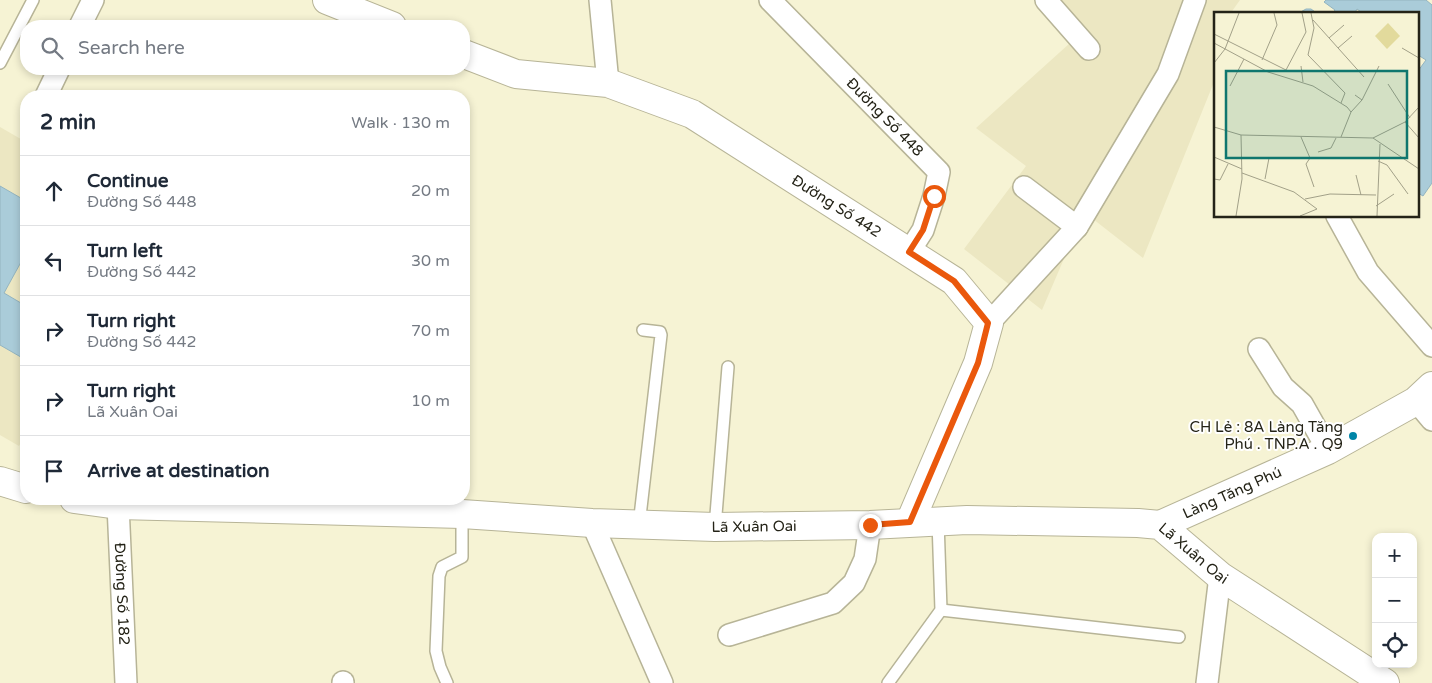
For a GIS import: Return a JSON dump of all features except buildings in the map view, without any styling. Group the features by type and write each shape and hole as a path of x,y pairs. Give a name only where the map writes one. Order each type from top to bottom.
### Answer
{"main road":[{"path":"327,0 377,20"},
{"name":"Đường Số 442","path":"470,56 516,74 608,83 692,114 954,281 988,323"},
{"path":"910,522 978,363 988,323"},
{"name":"Làng Tăng Phú","path":"1160,525 1328,450 1426,402"},
{"path":"0,481 20,488"},
{"name":"Lã Xuân Oai","path":"118,505 462,514 592,523 715,527 870,525 967,520 1160,525 1220,576 1384,683"}],"street":[{"path":"83,20 93,0"},
{"path":"600,0 608,83"},
{"name":"Đường Số 448","path":"770,0 939,172 934,196 923,230 909,252"},
{"path":"1046,0 1089,49"},
{"path":"988,323 1077,227 1168,74 1195,0"},
{"path":"49,90 56,75"},
{"path":"1024,187 1077,227"},
{"path":"1338,218 1368,272 1432,346"},
{"path":"1259,349 1284,387 1302,404 1328,450"},
{"name":"Đường Số 182","path":"118,505 126,683"},
{"path":"592,523 662,683"},
{"path":"729,635 833,603 854,583 865,559 870,525"},
{"path":"1207,683 1220,576"}],"lane":[{"path":"23,20 33,0"},
{"path":"0,63 20,25"},
{"path":"640,524 661,335 660,332 643,330"},
{"path":"715,527 728,367"},
{"path":"447,683 436,651 439,576 442,567 462,557 462,514"},
{"path":"888,683 941,610 938,521"},
{"path":"941,610 1179,637"}],"shaded area":[{"path":"1043,0 1240,0 1231,12 1214,12 1214,82 1143,258 1084,212 1042,310 964,249 1026,166 976,128 1080,34"},
{"path":"0,127 20,139 20,444 19,446 0,435"}],"place":[{"name":"CH Lẻ : 8A Làng Tăng Phú . TNP.A . Q9","path":"1353,436"}],"route":[{"path":"870,525 910,522 978,363 988,323 954,281 909,252 923,230 934,196"}]}
